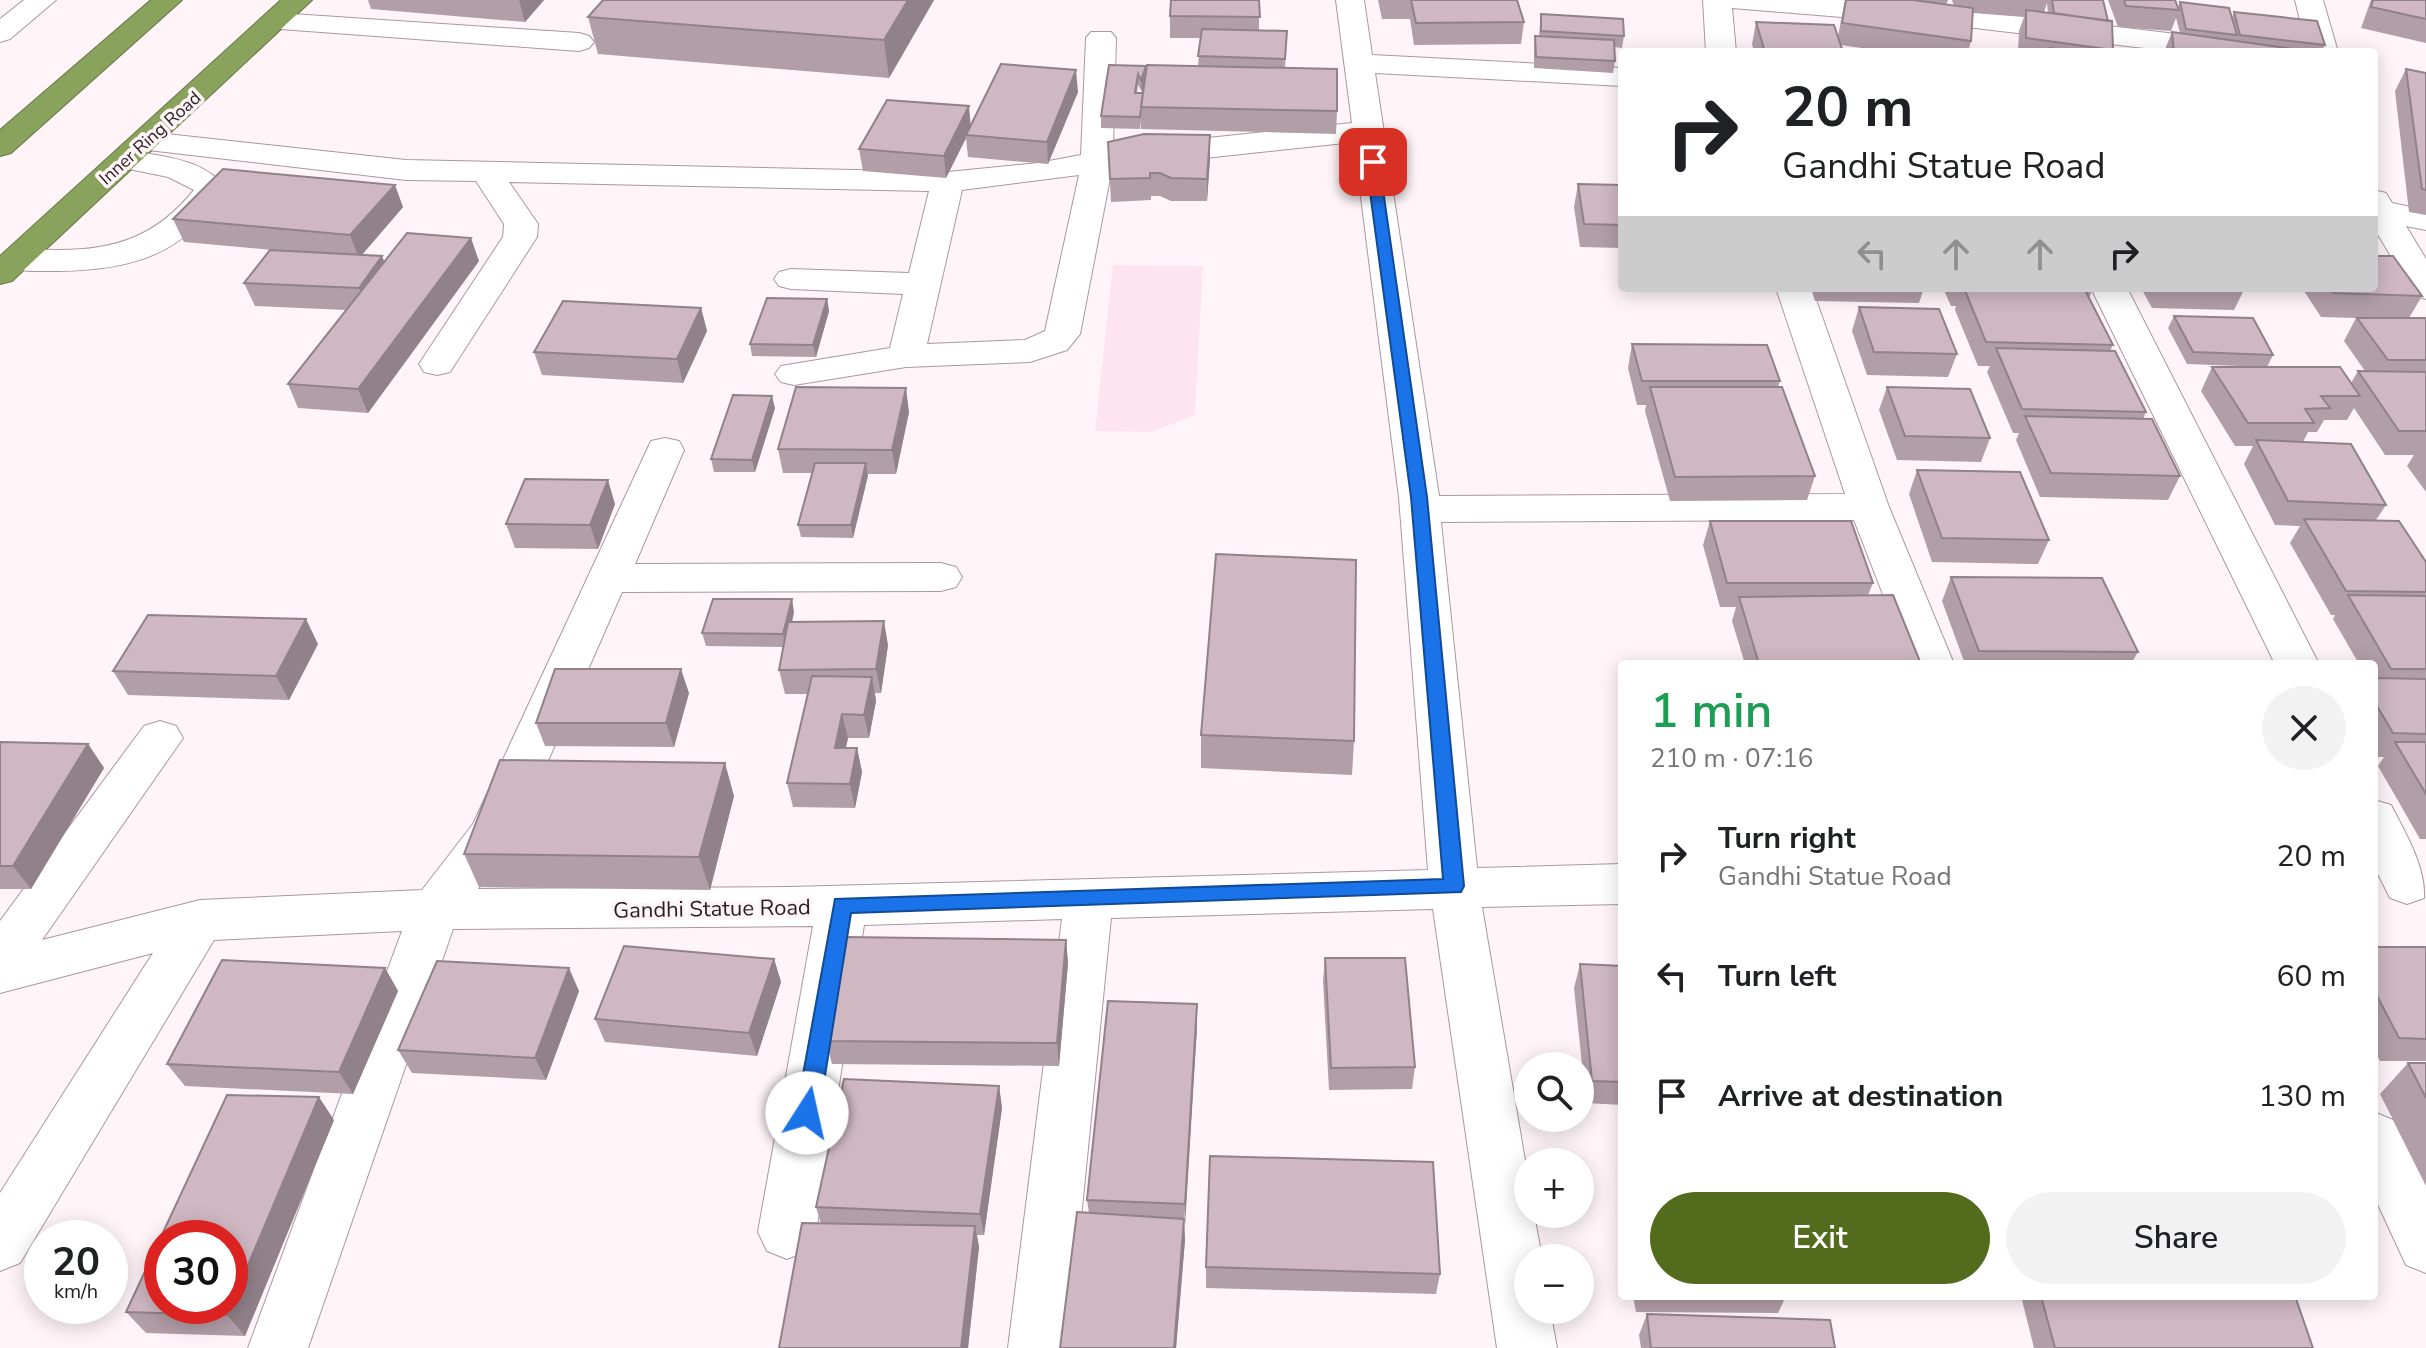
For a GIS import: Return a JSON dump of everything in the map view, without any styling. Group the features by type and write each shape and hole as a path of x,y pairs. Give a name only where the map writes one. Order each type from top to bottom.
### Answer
{"highway":[{"path":"0,146 168,0"},
{"name":"Inner Ring Road","path":"8,267 288,11"}],"street":[{"path":"0,33 42,0"},
{"path":"1350,0 1420,509 1454,886 1527,1348"},
{"path":"1717,0 1721,48"},
{"path":"1734,0 1975,19 2218,48"},
{"path":"2309,0 2322,48"},
{"path":"288,11 579,42"},
{"path":"1975,19 1990,48"},
{"path":"794,374 906,356 1030,351 1054,342 1062,334 1097,164 1101,38"},
{"path":"1359,63 1618,77"},
{"path":"137,150 406,170 948,182 1097,164 1139,153 1369,131"},
{"path":"8,267 123,257 151,248 198,209 211,190 204,180 137,150"},
{"path":"437,364 520,237 521,224 487,173"},
{"path":"906,356 948,182"},
{"path":"2378,206 2426,220"},
{"path":"2378,208 2426,288"},
{"path":"791,279 924,284"},
{"path":"1795,292 1869,507 1930,660"},
{"path":"2111,292 2295,660"},
{"path":"278,1348 435,909 492,834 665,450"},
{"path":"1420,509 1869,507"},
{"path":"608,578 941,577"},
{"path":"0,960 160,738"},
{"path":"2378,827 2402,883"},
{"name":"Gandhi Statue Road","path":"0,972 200,920 435,909 842,905 1454,886 1618,884"},
{"path":"1038,1348 1089,897"},
{"path":"787,1232 842,905"},
{"path":"0,1244 200,920"},
{"path":"2378,1145 2426,1246"}],"shaded area":[{"path":"1113,265 1203,266 1195,415 1151,432 1095,431"}],"building":[{"path":"603,0 908,0 884,40 588,17"},
{"path":"1171,0 1259,0 1260,17 1170,16"},
{"path":"1411,0 1517,0 1524,22 1416,23"},
{"path":"1846,0 1913,0 1973,8 1971,41 1842,23"},
{"path":"2052,0 2103,0 2108,21 2054,13"},
{"path":"2124,0 2175,0 2179,10 2126,6"},
{"path":"2373,0 2426,0 2426,19 2371,7"},
{"path":"2180,2 2229,8 2237,35 2186,29"},
{"path":"2026,10 2112,21 2113,48 2026,38"},
{"path":"2234,12 2317,21 2325,45 2240,35"},
{"path":"1541,14 1623,19 1624,36 1541,31"},
{"path":"1756,22 1834,25 1842,48 1764,48"},
{"path":"1202,29 1287,31 1285,59 1198,56"},
{"path":"2172,32 2287,48 2174,48"},
{"path":"1535,36 1614,40 1615,61 1536,57"},
{"path":"1001,64 1076,70 1047,142 966,135"},
{"path":"1109,65 1146,66 1141,80 1138,74 1135,93 1143,93 1140,117 1101,116"},
{"path":"1147,65 1337,69 1337,111 1141,107"},
{"path":"2406,69 2426,73 2426,190 2422,189"},
{"path":"887,100 969,106 944,156 859,149"},
{"path":"1144,134 1210,135 1207,179 1171,178 1150,173 1150,178 1110,179 1108,142"},
{"path":"223,169 395,185 350,235 173,219"},
{"path":"1578,184 1618,185 1618,225 1584,224"},
{"path":"407,233 471,238 358,389 288,384"},
{"path":"270,250 382,256 359,288 244,283"},
{"path":"2378,256 2393,256 2422,296 2333,293 2378,292"},
{"path":"1966,292 2086,292 2113,345 1986,342"},
{"path":"767,298 827,299 813,345 750,344"},
{"path":"563,301 701,308 677,359 534,352"},
{"path":"1859,307 1939,309 1957,354 1874,352"},
{"path":"2174,316 2253,318 2273,355 2193,352"},
{"path":"2357,318 2426,318 2426,360 2388,360"},
{"path":"1632,344 1767,345 1780,381 1642,381"},
{"path":"1996,348 2115,351 2146,412 2022,409"},
{"path":"2212,367 2340,367 2360,396 2321,396 2330,408 2305,409 2314,423 2248,423"},
{"path":"2358,371 2426,372 2426,431 2399,431"},
{"path":"796,387 906,388 892,450 778,449"},
{"path":"1650,387 1782,387 1815,476 1675,477"},
{"path":"1887,387 1970,389 1990,438 1905,436"},
{"path":"733,395 772,396 752,460 711,459"},
{"path":"2025,416 2152,419 2180,476 2051,473"},
{"path":"2256,440 2351,444 2386,505 2288,501"},
{"path":"815,463 866,463 851,525 798,525"},
{"path":"1917,470 2020,472 2049,540 1942,538"},
{"path":"525,479 608,480 590,525 506,524"},
{"path":"2304,519 2399,521 2426,562 2426,592 2346,591"},
{"path":"1710,521 1851,521 1873,583 1727,583"},
{"path":"1216,554 1356,560 1354,741 1201,735"},
{"path":"1951,577 2102,578 2138,652 1979,651"},
{"path":"1893,595 1919,660 1758,660 1739,597"},
{"path":"2348,595 2426,596 2426,669 2391,669"},
{"path":"713,599 792,599 783,634 702,633"},
{"path":"148,615 306,619 276,676 113,671"},
{"path":"884,621 876,669 779,670 788,622"},
{"path":"555,669 681,669 666,723 536,723"},
{"path":"812,676 872,677 864,715 842,714 835,748 857,748 850,784 787,783"},
{"path":"2378,678 2426,679 2426,734 2393,733 2378,708"},
{"path":"0,742 88,744 13,866 0,866"},
{"path":"2395,742 2426,742 2426,794"},
{"path":"500,760 725,763 699,857 464,854"},
{"path":"846,937 1066,940 1057,1043 826,1041"},
{"path":"624,946 774,959 749,1033 595,1019"},
{"path":"2378,947 2426,947 2426,1039 2399,1038 2378,998"},
{"path":"1325,958 1405,958 1415,1067 1331,1068"},
{"path":"222,960 385,968 339,1072 167,1064"},
{"path":"437,961 569,968 535,1058 398,1050"},
{"path":"1580,964 1618,966 1618,1082 1594,1081 1594,1052 1589,1052"},
{"path":"1108,1001 1197,1004 1185,1204 1087,1200"},
{"path":"2408,1063 2426,1063 2426,1098"},
{"path":"844,1079 999,1086 980,1214 816,1207"},
{"path":"227,1095 319,1097 248,1265 248,1220 169,1220"},
{"path":"1210,1156 1433,1162 1440,1274 1206,1267"},
{"path":"1077,1212 1184,1219 1174,1348 1060,1348"},
{"path":"802,1223 975,1226 961,1348 779,1348"},
{"path":"144,1273 144,1313 128,1312 128,1308"},
{"path":"2042,1300 2296,1300 2313,1348 2055,1348"},
{"path":"1647,1314 1830,1320 1835,1348 1651,1348"}],"route":[{"path":"807,1113 842,905 1454,886 1419,497 1373,162"}]}
